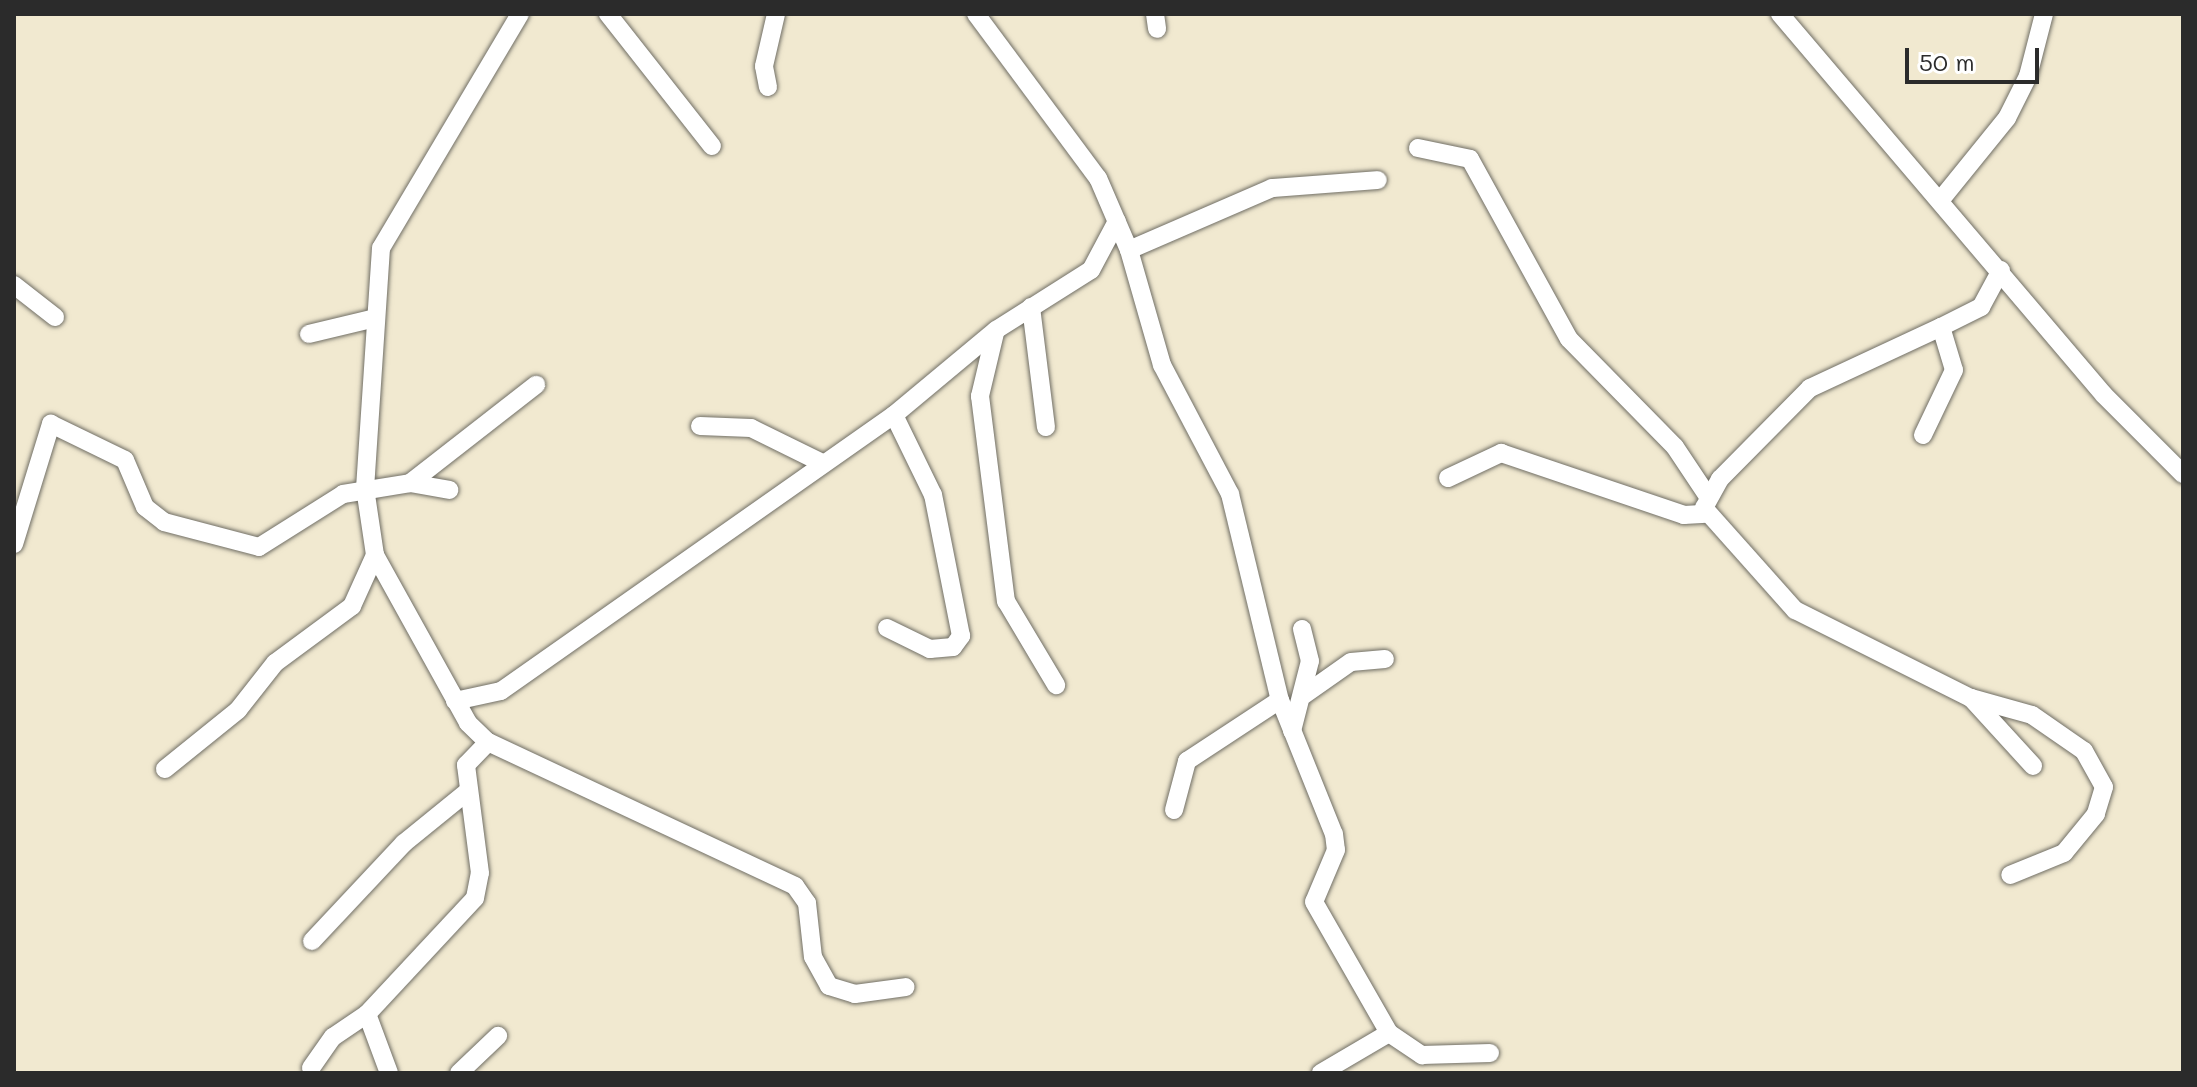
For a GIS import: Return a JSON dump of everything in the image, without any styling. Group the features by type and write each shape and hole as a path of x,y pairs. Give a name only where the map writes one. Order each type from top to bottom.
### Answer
{"street":[{"path":"520,14 386,232 375,318 365,488 375,555 455,701 488,742 795,886 807,903 813,957 829,986 855,994 906,987"},
{"path":"608,14 712,146"},
{"path":"768,87 764,66 776,14"},
{"path":"976,14 1090,164 1129,250 1162,365 1230,494 1280,700 1336,844 1314,902 1389,1033 1422,1055 1490,1053"},
{"path":"1780,14 1943,197 2104,395 2183,474"},
{"path":"1943,197 2007,118 2028,76 2044,14"},
{"path":"1418,148 1470,159 1569,339 1675,447 1707,495 1706,514 1795,610 1971,698 2009,706 2060,731 2094,764 2104,787 2096,814 2064,853 2010,875"},
{"path":"1129,250 1272,188 1378,180"},
{"path":"455,701 501,691 894,415 996,330 1091,270 1117,221"},
{"path":"1707,495 1826,377 1981,307 2001,270"},
{"path":"14,285 55,317"},
{"path":"1031,307 1046,427"},
{"path":"309,334 375,318"},
{"path":"1923,435 1954,370 1941,327"},
{"path":"996,330 980,396 1006,601 1056,685"},
{"path":"410,483 536,385"},
{"path":"887,628 930,649 953,647 961,636 933,495 894,415"},
{"path":"14,544 43,439 56,423 125,460 153,515 234,545 259,547 365,488 410,483 449,490"},
{"path":"700,426 751,428 822,463"},
{"path":"1448,478 1501,453 1684,515 1706,514"},
{"path":"165,769 238,710 275,663 352,606 375,555"},
{"path":"1292,731 1304,695 1310,661 1302,629"},
{"path":"1304,695 1351,662 1385,659"},
{"path":"1971,698 2033,766"},
{"path":"1174,810 1187,761 1280,700"},
{"path":"311,1068 333,1037 367,1014 475,898 480,873 467,792 469,755 488,742"},
{"path":"312,941 404,843 467,792"},
{"path":"367,1014 389,1073"},
{"path":"1321,1073 1389,1033"},
{"path":"459,1073 498,1036"}]}
